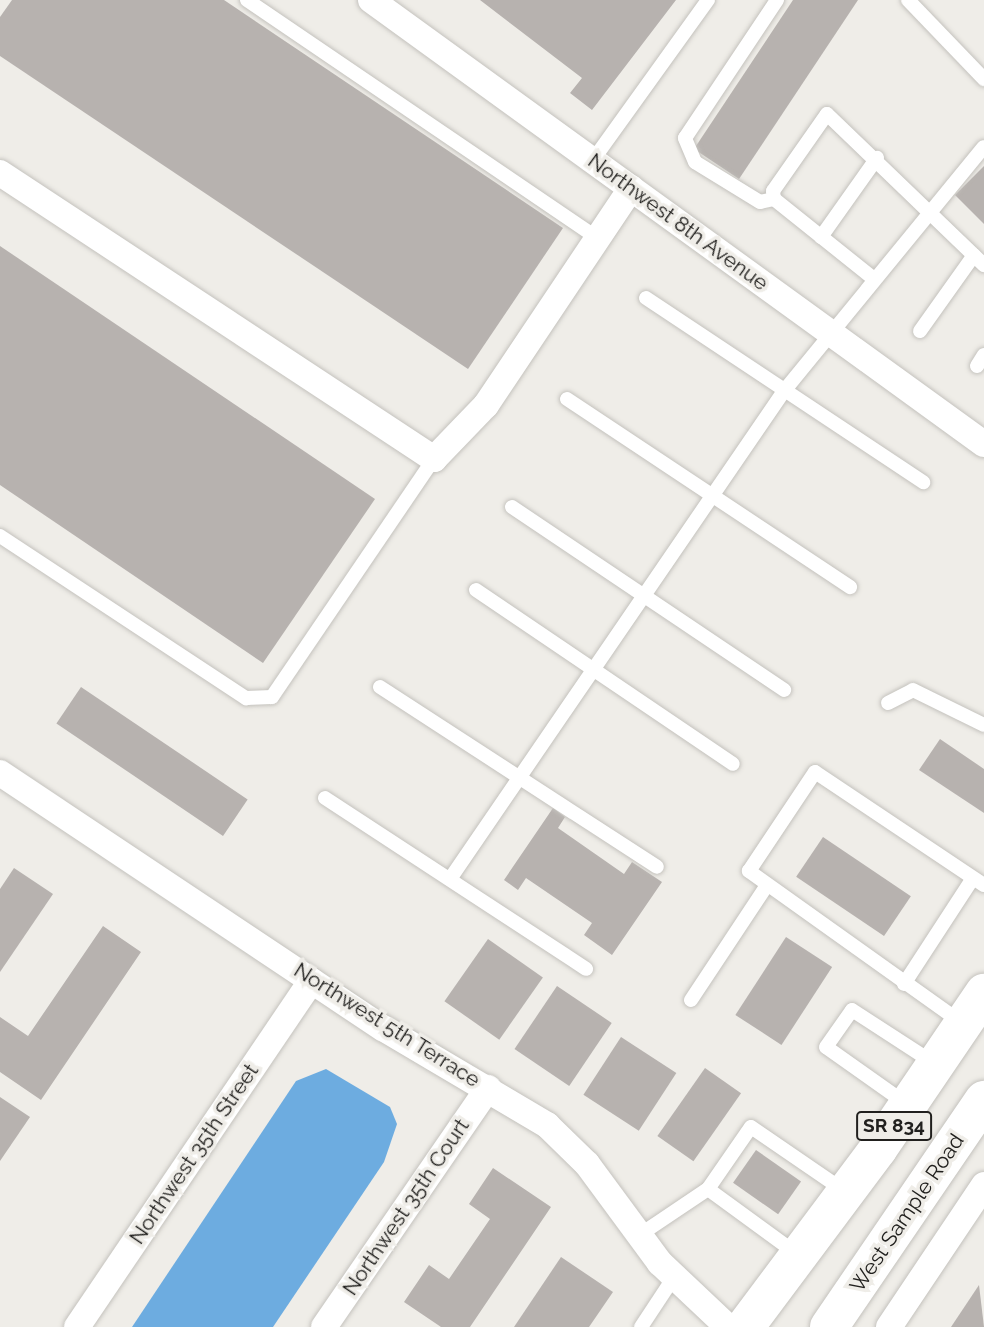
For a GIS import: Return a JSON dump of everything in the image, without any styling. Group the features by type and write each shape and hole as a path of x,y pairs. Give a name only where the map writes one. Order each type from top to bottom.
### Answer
{"main road":[{"name":"SR 834","path":"745,1327 847,1192 974,1009"},
{"name":"West Sample Road","path":"829,1327 984,1100"}],"street":[{"name":"Northwest 8th Avenue","path":"371,0 984,444"},
{"path":"0,173 434,459 485,405 631,188"},
{"name":"Northwest 5th Terrace","path":"0,774 311,981 488,1088 568,1143 638,1236 674,1277 728,1327"},
{"name":"Northwest 35th Street","path":"77,1327 311,981"},
{"name":"Northwest 35th Court","path":"324,1327 488,1088"},
{"path":"889,1327 984,1185"}],"lane":[{"path":"247,0 597,238"},
{"path":"593,160 708,0"},
{"path":"774,199 760,202 695,162 685,138 777,0"},
{"path":"908,0 984,79"},
{"path":"874,279 774,199 773,191 827,114 877,158 979,260 920,331"},
{"path":"450,879 784,391 929,209 984,147"},
{"path":"821,237 877,158"},
{"path":"646,298 923,482"},
{"path":"567,399 713,493 850,587"},
{"path":"0,536 246,698 272,697 434,459"},
{"path":"513,507 784,690"},
{"path":"476,590 733,764"},
{"path":"380,687 657,867"},
{"path":"888,703 913,690 984,725"},
{"path":"904,984 979,882 815,772 749,871 904,984 974,1009"},
{"path":"325,798 586,969"},
{"path":"691,1000 767,885"},
{"path":"908,1105 827,1052 850,1011 936,1065"},
{"path":"638,1236 708,1189 751,1127 847,1192"},
{"path":"708,1189 800,1256"},
{"path":"641,1327 674,1277"}],"water":[{"path":"326,1069 390,1107 397,1124 384,1162 273,1327 132,1327 296,1081"}],"building":[{"path":"12,0 224,0 563,228 468,369 0,56 0,17"},
{"path":"480,0 676,0 592,110 570,93 582,78"},
{"path":"793,0 858,0 739,179 694,149"},
{"path":"984,166 984,224 955,195"},
{"path":"0,246 375,499 263,663 0,485"},
{"path":"81,687 248,799 223,836 56,723"},
{"path":"940,739 984,769 984,813 919,770"},
{"path":"553,808 565,817 558,828 624,874 632,862 662,882 612,955 584,935 592,923 526,878 518,890 504,880"},
{"path":"823,837 911,896 884,936 796,877"},
{"path":"14,868 53,894 0,972 0,889"},
{"path":"103,926 141,952 41,1100 0,1072 0,1017 28,1036"},
{"path":"786,937 832,967 781,1045 735,1015"},
{"path":"488,939 543,977 499,1040 444,1001"},
{"path":"557,986 612,1023 569,1086 515,1049"},
{"path":"621,1037 676,1073 639,1131 583,1095"},
{"path":"705,1068 741,1093 693,1161 657,1136"},
{"path":"0,1097 30,1117 0,1161"},
{"path":"756,1150 801,1182 778,1214 733,1183"},
{"path":"493,1168 551,1207 470,1327 441,1327 404,1302 429,1265 449,1279 490,1219 469,1204"},
{"path":"561,1257 613,1292 589,1327 514,1327"},
{"path":"979,1285 984,1327 951,1327"}]}
